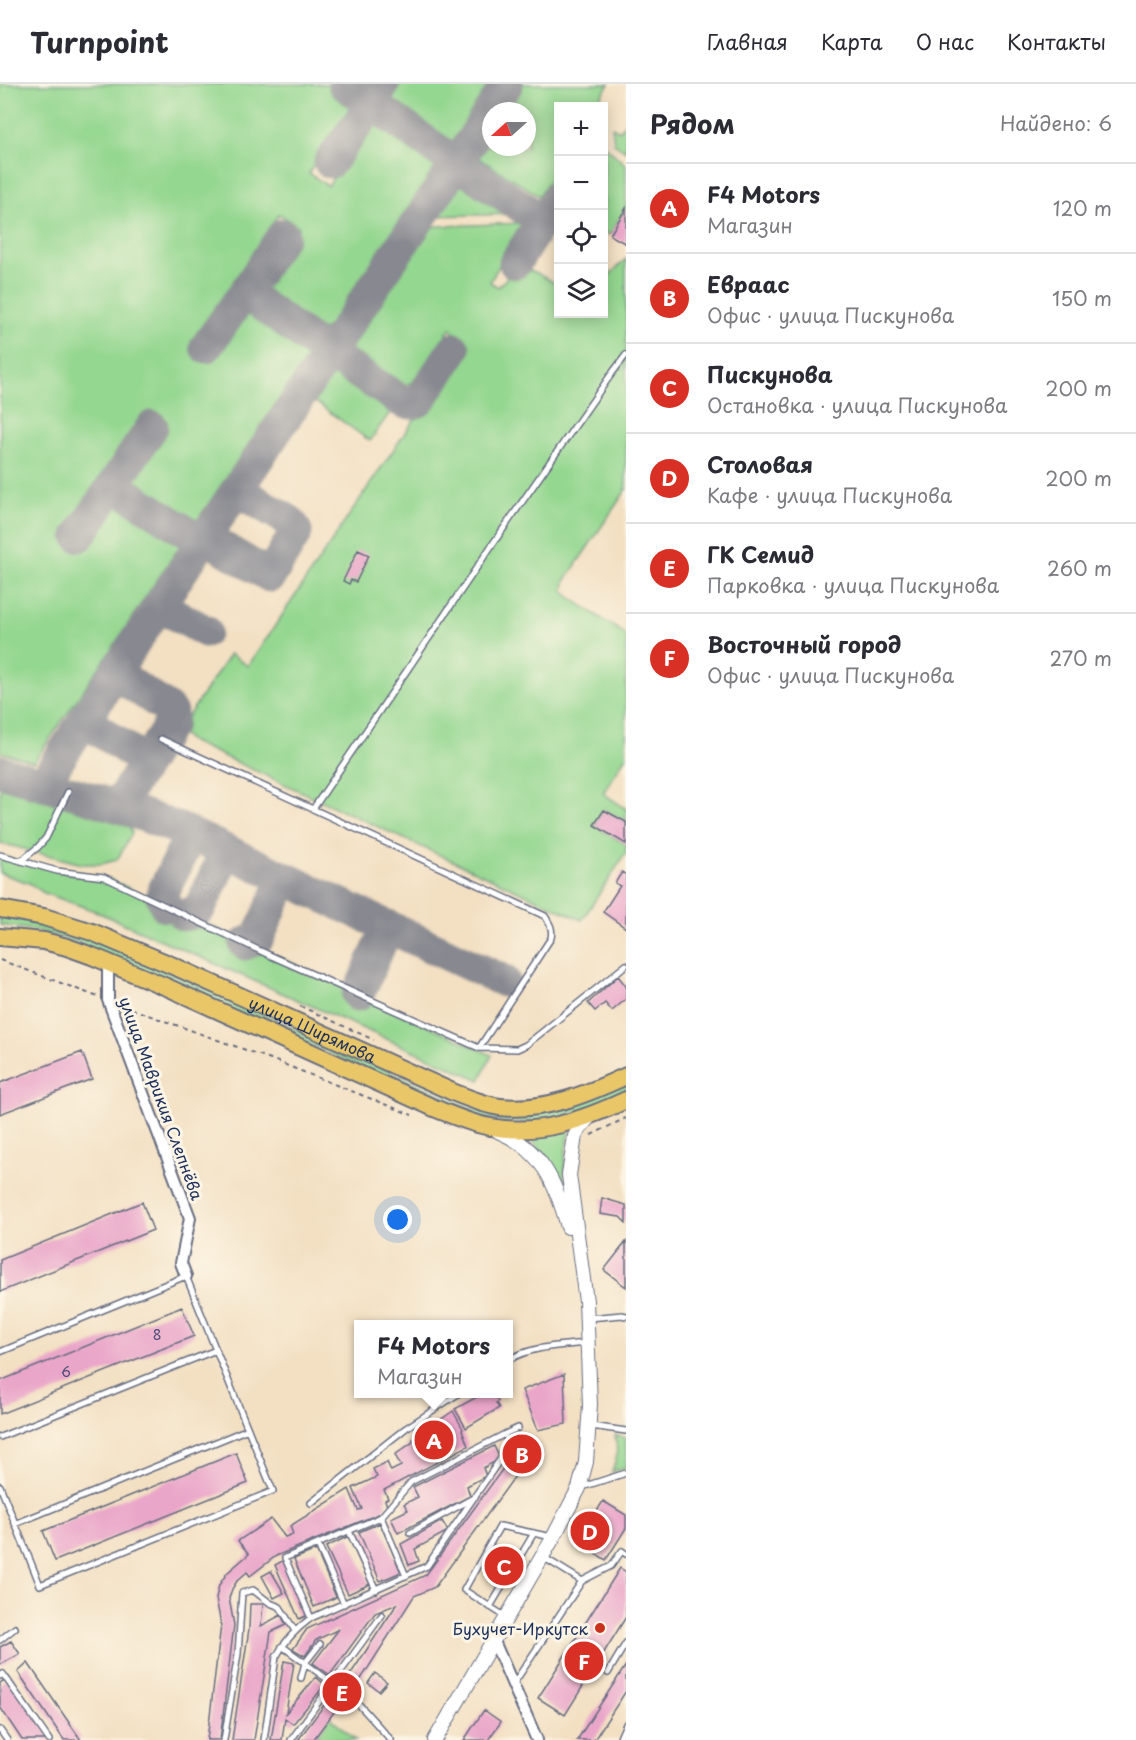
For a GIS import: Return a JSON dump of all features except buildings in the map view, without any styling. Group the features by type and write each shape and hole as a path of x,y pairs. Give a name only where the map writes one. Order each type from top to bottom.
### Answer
{"main road":[{"name":"улица Ширямова","path":"0,909 45,917 92,932 478,1102 518,1108 544,1105 591,1091 626,1076"},
{"name":"улица Ширямова","path":"1,937 44,941 108,963 169,988 434,1108 491,1127 531,1130 555,1126 590,1116 626,1100"}],"street":[{"name":"улица Маврикия Слепнёва","path":"108,963 108,1000 190,1218 181,1263 186,1276"},
{"path":"435,1740 553,1538 579,1488 586,1462 590,1405 586,1301 569,1175 575,1136 590,1116"},
{"path":"491,1127 518,1140 528,1148 538,1159 553,1184 566,1219 586,1301"},
{"path":"493,1639 537,1740"}],"lane":[{"path":"313,809 492,545 626,355"},
{"path":"161,739 545,916 550,923 551,938 478,1048"},
{"path":"21,861 46,838 68,792"},
{"path":"0,855 57,871 104,877 267,954 478,1048 517,1049 526,1045 626,965"},
{"path":"0,1352 186,1276 273,1491 40,1585 0,1486"},
{"path":"587,1318 626,1316"},
{"path":"513,1358 547,1347 588,1343"},
{"path":"0,1437 216,1350"},
{"path":"311,1503 406,1428 452,1398"},
{"path":"589,1426 626,1431"},
{"path":"311,1618 285,1558 381,1517 411,1482 518,1428"},
{"path":"15,1524 248,1429"},
{"path":"264,1740 276,1657 282,1646 311,1618 427,1566 510,1445 505,1434"},
{"path":"579,1488 626,1473"},
{"path":"410,1533 476,1496"},
{"path":"381,1517 406,1576"},
{"path":"506,1617 464,1590 500,1526 553,1538"},
{"path":"349,1531 376,1590"},
{"path":"490,1607 534,1533"},
{"path":"318,1545 344,1604"},
{"path":"513,1684 582,1581 611,1566 621,1551 626,1554"},
{"path":"542,1556 582,1581"},
{"path":"224,1740 238,1654 242,1593 253,1590 270,1603 280,1607 295,1631"},
{"path":"291,1740 382,1615"},
{"path":"0,1640 15,1628"},
{"path":"608,1673 626,1643"},
{"path":"302,1677 305,1663 320,1644"},
{"path":"282,1646 354,1699 391,1740"},
{"path":"0,1676 3,1674 49,1740"},
{"path":"619,1740 626,1724"},
{"path":"0,1730 7,1740"}],"path":[{"path":"0,960 268,1058 419,1117"},
{"path":"295,1004 381,1043"},
{"path":"586,1137 626,1118"}],"green space":[{"path":"0,84 336,84 356,98 309,173 328,186 377,113 443,156 331,326 320,331 257,289 299,227 279,214 191,347 209,360 249,300 309,341 313,354 196,528 126,486 167,423 149,412 65,539 82,551 120,497 188,538 34,762 0,752"},
{"path":"394,84 493,84 453,142 386,96"},
{"path":"514,84 609,84 598,102 554,102 554,173 539,196 469,152 482,132 482,156 536,156 536,102 502,102"},
{"path":"626,121 626,151 614,143 612,127 620,131"},
{"path":"608,149 626,165 626,208 610,235 608,234"},
{"path":"462,170 526,214 426,216 455,171"},
{"path":"523,223 490,282 498,287 514,272 527,270 554,283 554,318 608,318 608,276 626,259 626,490 565,581 564,591 626,635 626,756 603,793 626,809 626,822 604,810 594,825 626,844 626,853 582,920 190,741 182,734 180,728 230,654 248,666 467,343 450,329 415,381 403,386 348,348 345,338 418,227"},
{"path":"335,360 392,398 393,408 370,441 307,396 326,363"},
{"path":"0,784 128,822 132,833 117,860 101,864 82,864 0,843"},
{"path":"0,856 89,878 109,879 492,1055 480,1080 95,911 44,893 29,883 0,873"},
{"path":"0,916 43,923 87,935 476,1110 497,1114 626,1083 626,1092 579,1111 531,1122 497,1121 484,1118 444,1104 85,945 39,931 0,925"},
{"path":"568,1130 570,1133 564,1179 562,1180 530,1138"},
{"path":"615,1435 626,1438 626,1467 612,1472 616,1454"},
{"path":"330,1717 356,1740 313,1740"}],"taxiway":[{"path":"344,84 540,219 545,217 554,203"},
{"path":"34,782 50,773 155,611 461,157 507,84"},
{"path":"330,162 383,85"},
{"path":"515,263 539,225 540,219"},
{"path":"206,347 283,235"},
{"path":"247,289 256,301 329,354 403,402 419,401 454,349"},
{"path":"79,536 152,427"},
{"path":"212,527 210,534 213,542 270,576 296,532 289,521 246,495 243,492 243,482"},
{"path":"114,485 202,542"},
{"path":"155,611 160,608 166,609 205,631"},
{"path":"108,804 121,801 171,723 171,713 168,709 121,677 120,665"},
{"path":"88,715 90,724 139,758 141,771"},
{"path":"0,771 129,810 182,830 504,981"},
{"path":"166,906 162,897 163,892 185,846 182,830"},
{"path":"184,915 200,908 221,862 215,845"},
{"path":"245,944 258,938 284,879"},
{"path":"358,995 388,926"}],"place":[{"name":"F4 Motors","path":"434,1440"},
{"name":"Евраас","path":"522,1454"},
{"name":"Столовая","path":"590,1531"},
{"name":"Пискунова","path":"504,1566"},
{"name":"Бухучет-Иркутск","path":"600,1628"},
{"name":"Восточный город","path":"584,1661"},
{"name":"ГК Семид","path":"342,1692"}]}
